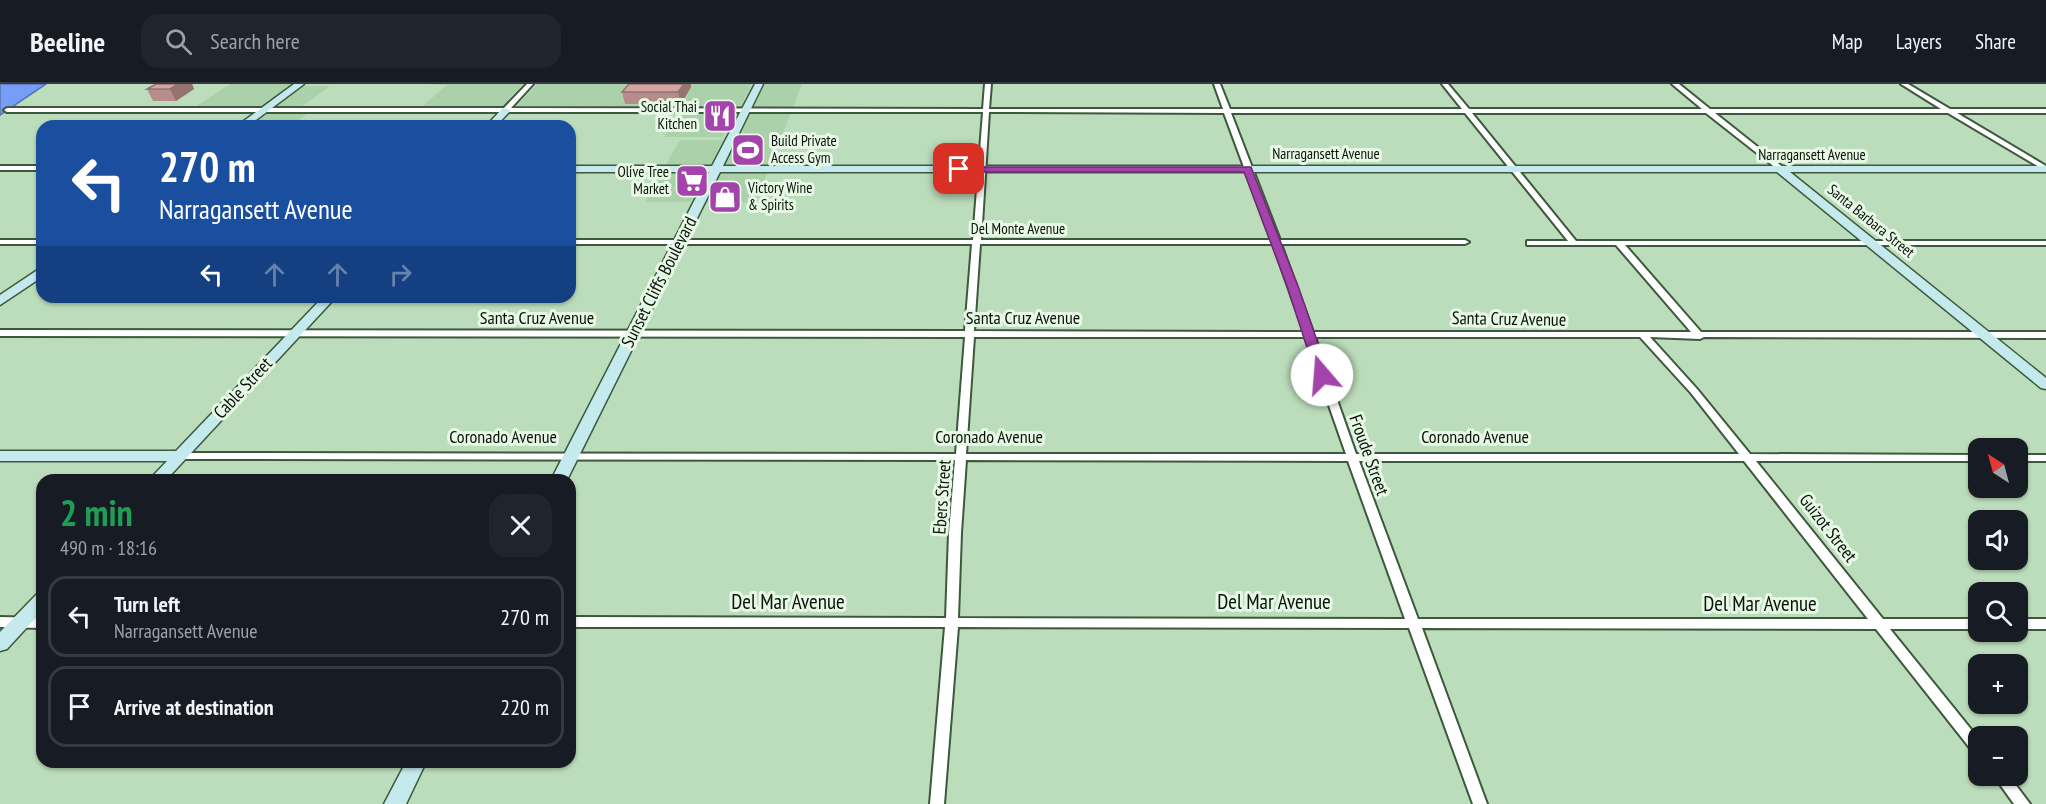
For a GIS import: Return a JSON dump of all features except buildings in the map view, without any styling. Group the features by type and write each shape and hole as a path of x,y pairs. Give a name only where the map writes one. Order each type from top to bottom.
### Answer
{"street":[{"path":"250,120 300,84"},
{"path":"497,120 530,84"},
{"name":"Sunset Cliffs Boulevard","path":"562,474 759,84"},
{"name":"Ebers Street","path":"937,804 952,621 955,533 988,84"},
{"name":"Froude Street","path":"1217,84 1480,804"},
{"path":"1445,84 1574,243"},
{"name":"Santa Barbara Street","path":"1675,84 2046,385"},
{"path":"1904,84 2046,169"},
{"path":"7,110 2046,111"},
{"path":"0,168 36,168"},
{"name":"Narragansett Avenue","path":"576,169 2046,169"},
{"path":"0,242 36,242"},
{"name":"Del Monte Avenue","path":"576,242 1465,242"},
{"path":"1530,243 2046,243"},
{"path":"1618,243 1700,336"},
{"path":"0,301 36,275"},
{"name":"Cable Street","path":"162,474 324,303"},
{"name":"Santa Cruz Avenue","path":"0,333 2046,335"},
{"name":"Guizot Street","path":"1644,336 1694,391 1968,735"},
{"name":"Coronado Avenue","path":"0,456 1968,458"},
{"path":"2028,458 2046,458"},
{"path":"0,644 36,606"},
{"path":"0,622 36,623"},
{"name":"Del Mar Avenue","path":"576,622 1968,624"},
{"path":"2028,624 2046,624"},
{"path":"395,804 413,768"},
{"path":"2009,786 2024,804"}],"shaded area":[{"path":"230,84 296,84 263,108 195,107"},
{"path":"421,84 523,84 501,108 420,108 447,85"},
{"path":"537,84 752,84 740,108 515,107"},
{"path":"765,84 802,84 756,202 706,203"},
{"path":"305,86 330,86 294,112 308,113 299,120 257,120"},
{"path":"678,113 731,114 733,117 723,137 664,137"},
{"path":"680,140 723,140 691,202 645,202"}],"water":[{"path":"0,84 46,84 0,115"}],"place":[{"name":"Social Thai Kitchen","path":"720,116"},
{"name":"Build Private Access Gym","path":"748,150"},
{"name":"Olive Tree Market","path":"692,181"},
{"name":"Victory Wine & Spirits","path":"725,197"}],"route":[{"path":"959,169 1248,169 1293,286 1322,375"}]}
